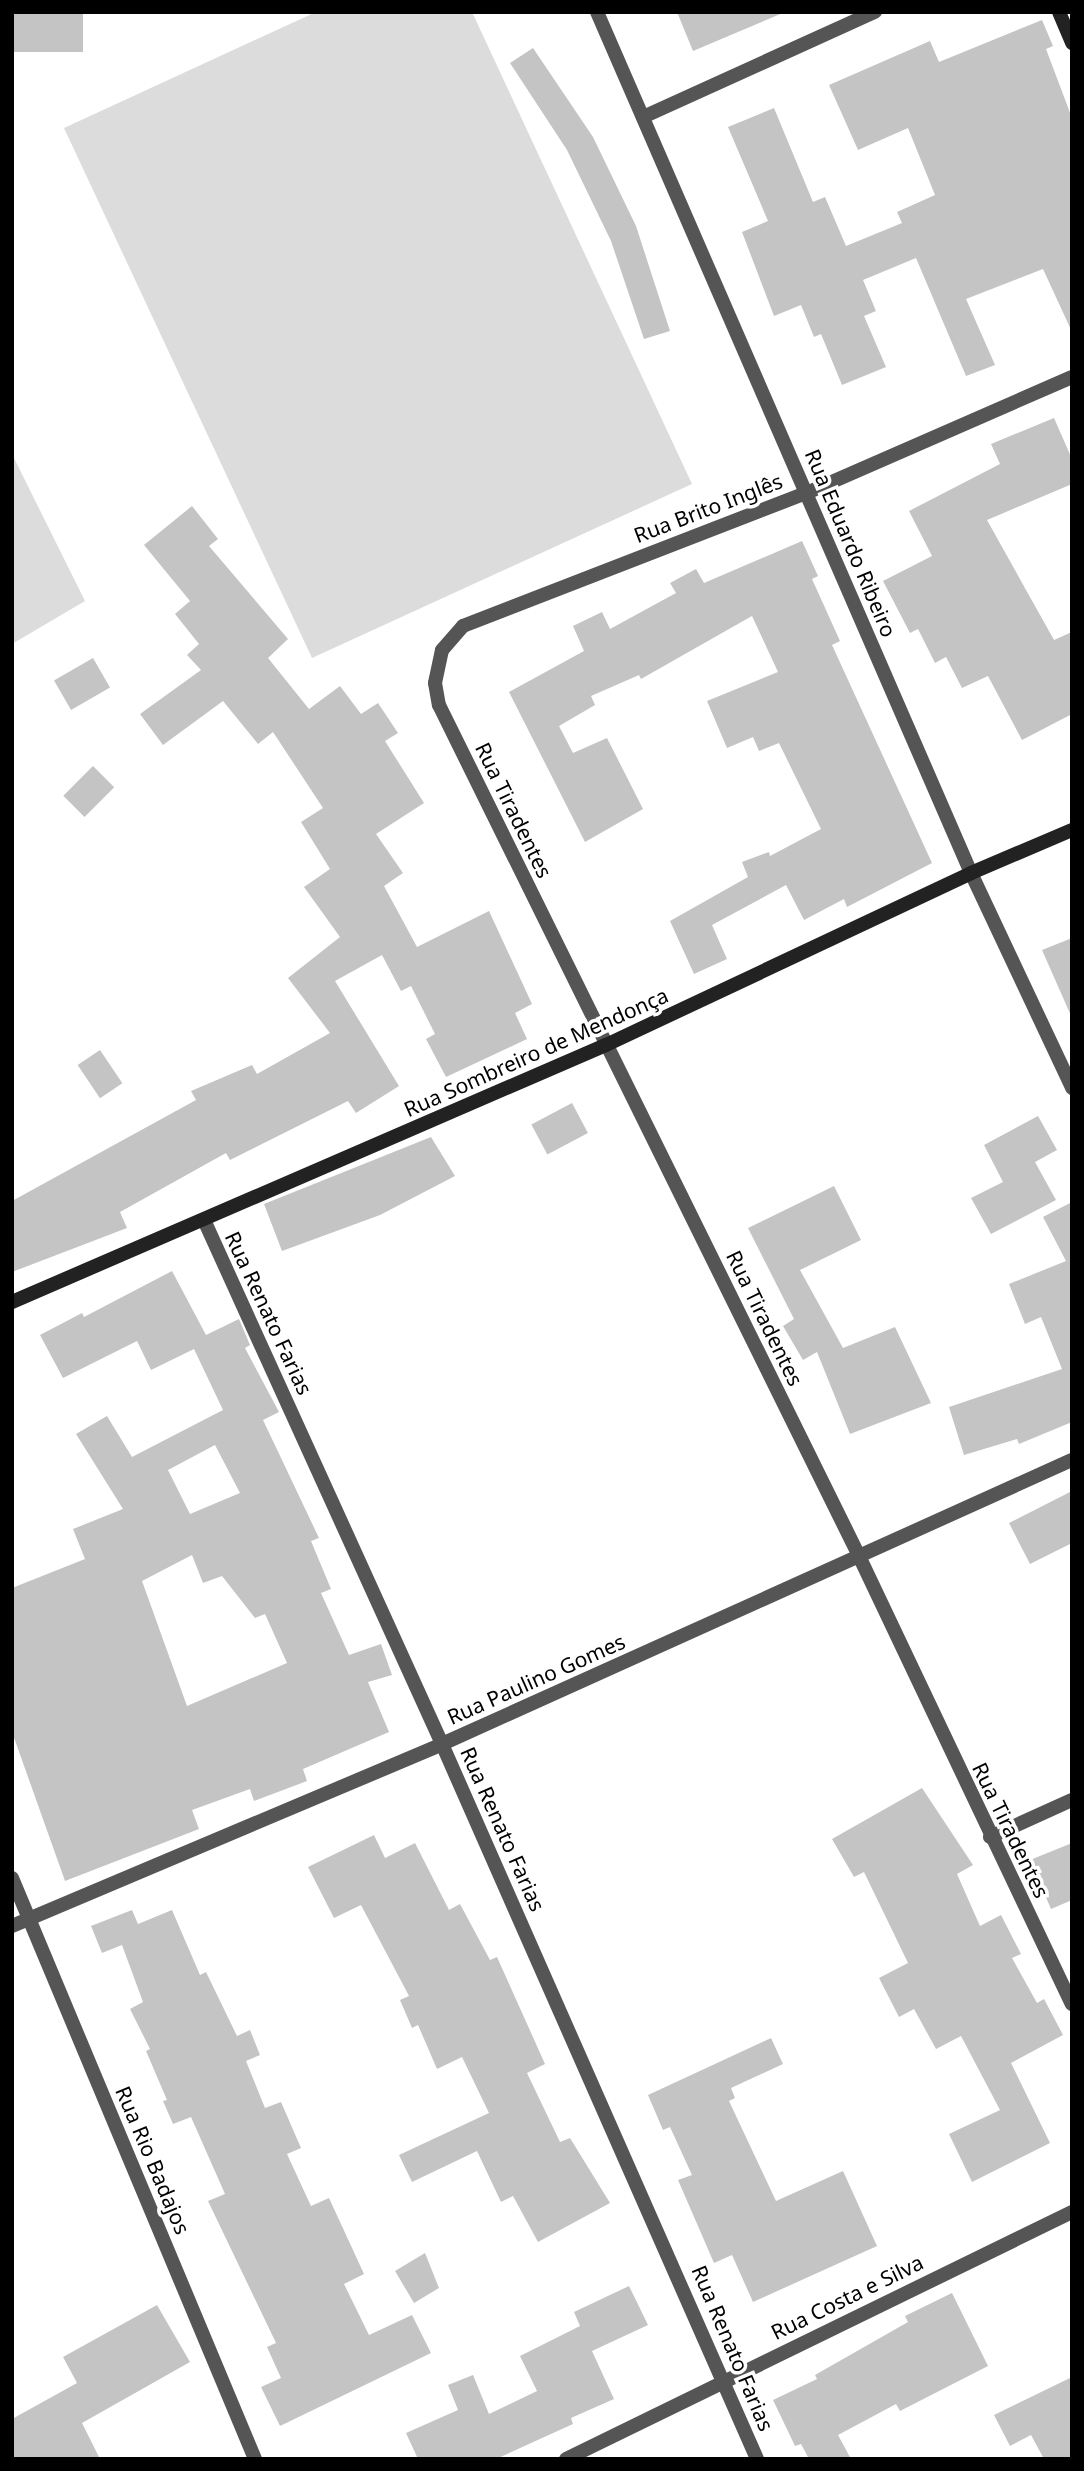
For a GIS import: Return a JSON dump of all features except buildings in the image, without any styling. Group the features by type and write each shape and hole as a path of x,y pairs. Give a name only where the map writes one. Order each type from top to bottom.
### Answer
{"street":[{"name":"Rua Eduardo Ribeiro","path":"597,12 971,873 1072,1088"},
{"path":"643,117 875,12"},
{"path":"1059,12 1072,43"},
{"name":"Rua Brito Inglês","path":"442,650 450,636 483,617 806,493 1072,377"},
{"name":"Rua Tiradentes","path":"442,650 435,683 439,705 859,1556 990,1837 1072,2004"},
{"name":"Rua Sombreiro de Mendonça","path":"12,1302 606,1045 971,873 1072,830"},
{"name":"Rua Renato Farias","path":"204,1220 442,1744 757,2459"},
{"name":"Rua Paulino Gomes","path":"12,1926 442,1744 1072,1460"},
{"path":"990,1837 1072,1800"},
{"name":"Rua Rio Badajos","path":"12,1878 255,2459"},
{"name":"Rua Costa e Silva","path":"566,2459 1072,2212"}],"shaded area":[{"path":"316,12 472,12 692,484 312,658 64,128"},
{"path":"12,454 85,601 12,644"}]}
